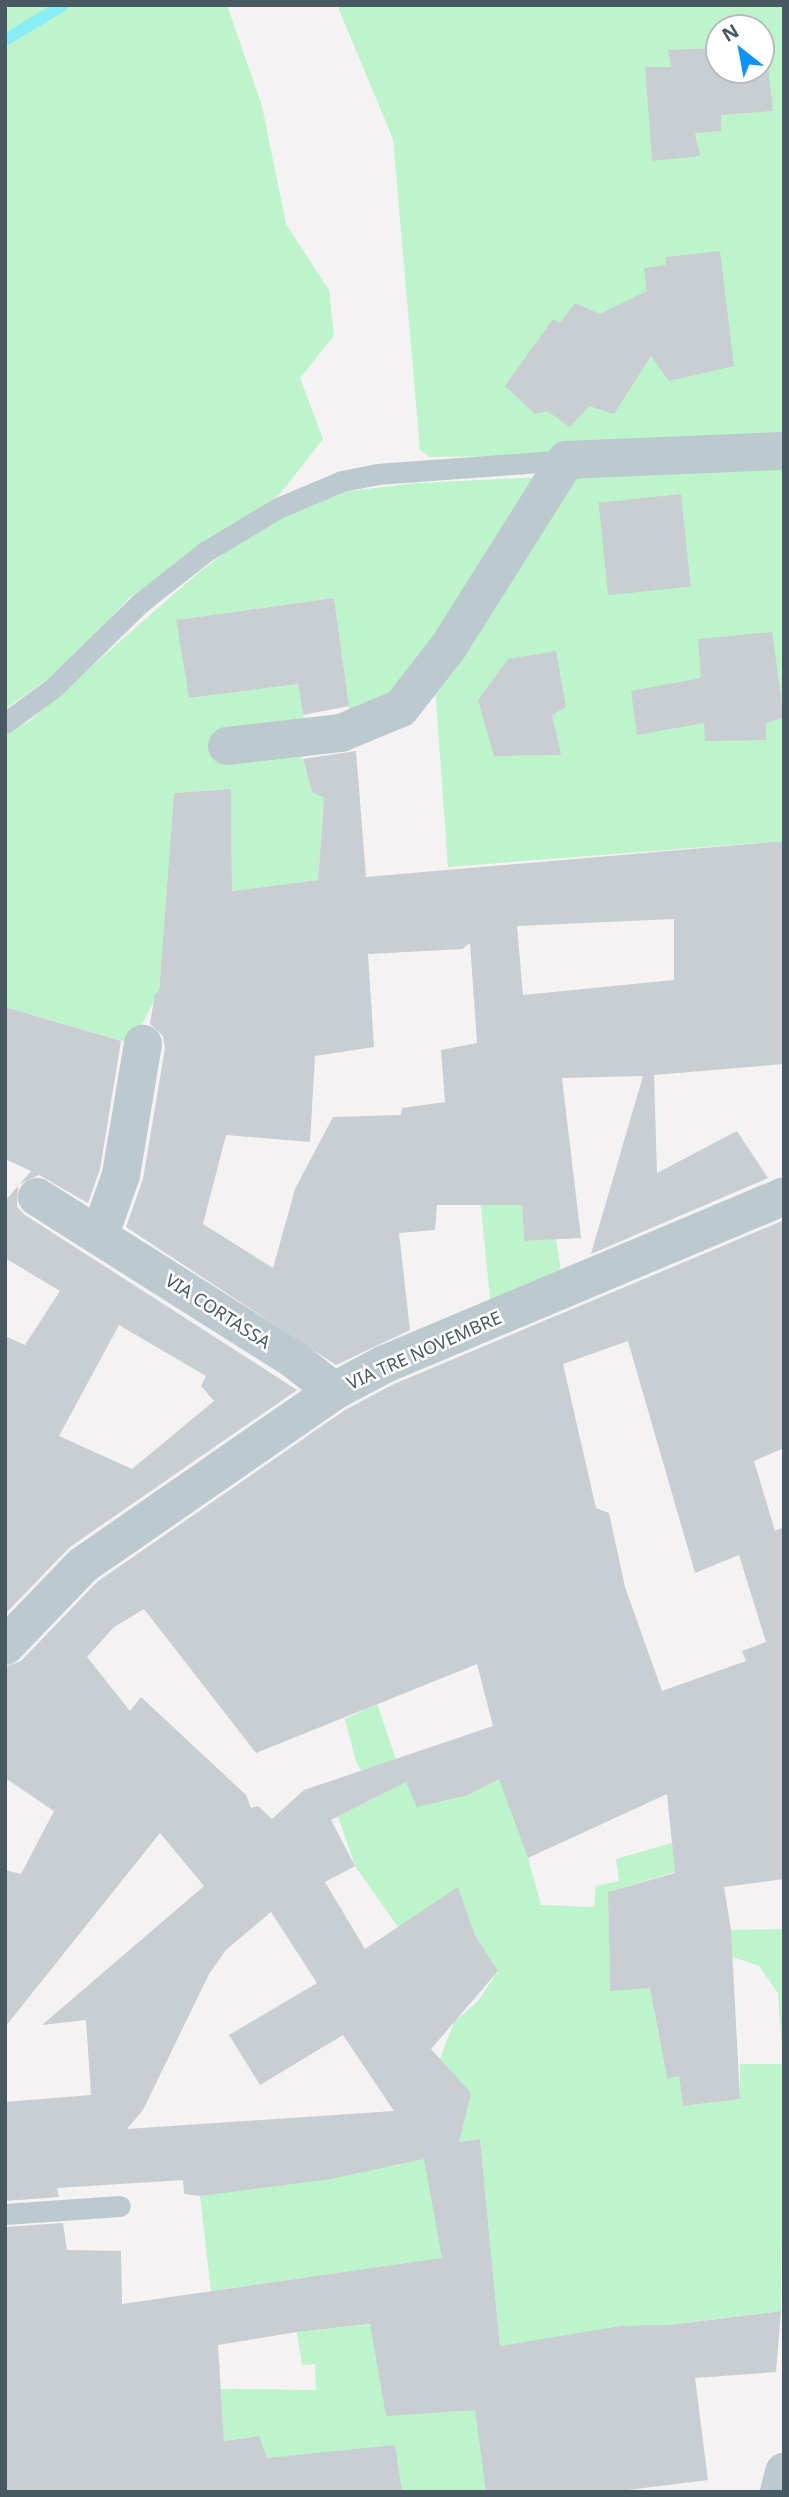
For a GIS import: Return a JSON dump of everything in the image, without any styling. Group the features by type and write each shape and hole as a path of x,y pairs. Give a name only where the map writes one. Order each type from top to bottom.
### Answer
{"street":[{"path":"227,747 341,733 401,708 449,646 566,460 784,451"},
{"path":"100,1234 121,1175 143,1044"},
{"name":"VIA TRE NOVEMBRE","path":"5,1646 83,1565 334,1391 385,1364 784,1196"},
{"name":"VIA CORTASSA","path":"37,1197 100,1234 296,1361 334,1391"},
{"path":"779,2492 784,2472"}],"lane":[{"path":"5,723 53,688 140,603 205,552 278,508 342,481 377,474 566,460"},
{"path":"5,2214 120,2206"}],"green space":[{"path":"12,5 227,5 262,106 286,224 329,290 334,336 300,378 323,439 280,494 129,598 67,666 5,709 5,10"},
{"path":"337,5 784,5 784,440 513,456 430,457 420,450 393,139"},
{"path":"784,462 784,841 448,867 435,687 560,489 583,473"},
{"path":"544,477 389,706 350,715 334,598 176,620 189,698 298,684 304,720 301,754 312,792 331,802 323,805 318,880 232,891 231,789 174,793 159,991 132,1044 5,1007 5,733 27,723 199,572 251,534 326,494 416,483"},
{"path":"477,1168 521,1189 524,1241 556,1239 562,1278 491,1308"},
{"path":"377,1704 396,1759 518,1769 528,1858 541,1905 594,1907 596,1886 619,1881 616,1859 672,1843 675,1872 608,1892 610,1990 671,1987 654,2012 667,2078 679,2076 683,2106 740,2099 740,2064 784,2064 781,2311 500,2346 480,2139 423,2147 462,2366 422,2352 410,2263 211,2291 200,2196 399,2165 454,2022 478,2001 498,1971 474,1933 398,1927 355,1866 338,1816 377,1797 356,1762 345,1719"},
{"path":"784,1929 782,2050 778,1993 759,1966 730,1956 731,1930"},
{"path":"375,2324 386,2415 502,2408 486,2492 402,2492 267,2458 258,2436 224,2441 221,2389 316,2390 315,2364 302,2365 297,2332"}],"building":[{"path":"705,49 705,84 770,84 773,111 721,115 721,131 695,133 700,156 652,161 645,67 671,67 668,50"},
{"path":"720,251 734,366 669,381 651,356 614,414 589,406 570,427 547,411 535,414 505,386 553,319 560,323 575,303 600,314 647,291 644,268 666,265 665,257"},
{"path":"681,494 691,586 608,595 598,503"},
{"path":"334,598 349,706 303,715 298,684 189,698 176,620"},
{"path":"772,632 784,717 766,723 766,740 705,741 704,723 637,735 631,691 701,678 698,639"},
{"path":"556,651 566,707 552,715 561,755 494,756 478,700 508,659"},
{"path":"356,751 366,877 784,841 784,1064 654,1075 657,1173 737,1131 768,1178 591,1254 643,1076 562,1078 581,1238 524,1241 522,1205 437,1205 435,1230 399,1233 410,1330 336,1365 126,1227 143,1179 165,1048 163,1036 150,1024 155,994 159,991 174,793 231,789 232,891 318,880 324,798 312,792 303,759","holes":["674,919 674,980 523,995 517,926","470,943 477,1043 441,1050 445,1102 402,1108 401,1115 333,1117 295,1189 273,1268 203,1224 226,1135 310,1142 315,1056 374,1047 368,954 462,949"]},
{"path":"5,1007 121,1041 100,1169 88,1203 39,1175 20,1184 31,1171 5,1159"},
{"path":"18,1186 17,1207 25,1215 297,1390 70,1547 5,1614 5,1336 25,1345 60,1291 5,1258 5,1201","holes":["119,1325 206,1376 201,1386 214,1401 132,1469 59,1436"]},
{"path":"782,1221 784,1448 754,1461 775,1531 784,1527 784,1879 724,1887 731,1930 740,2099 683,2106 679,2076 667,2079 650,1988 610,1991 608,1892 675,1873 667,1794 528,1858 499,1779 468,1795 417,1807 406,1782 331,1820 355,1866 325,1882 365,1949 458,1887 474,1933 498,1971 431,2049 471,2093 459,2142 480,2139 500,2346 621,2326 669,2325 781,2311 776,2372 695,2378 708,2480 612,2492 486,2492 475,2410 386,2416 370,2324 297,2332 218,2345 224,2441 259,2436 267,2458 395,2445 402,2492 5,2492 5,2227 63,2223 67,2250 121,2251 122,2304 442,2258 424,2159 330,2179 200,2196 184,2194 183,2180 57,2188 59,2197 5,2201 5,2102 91,2095 86,2020 42,2025 204,1886 160,1833 5,2027 5,1870 21,1874 54,1811 5,1778 5,1667 21,1661 97,1582 345,1410 394,1384","holes":["628,1341 695,1573 739,1555 766,1642 742,1651 746,1661 662,1691 625,1587 609,1513 596,1508 563,1364","144,1609 256,1753 477,1664 493,1726 304,1790 272,1819 258,1806 251,1808 246,1795 141,1697 130,1711 87,1657 114,1627","271,1912 317,1983 229,2035 260,2085 343,2035 394,2111 127,2129 143,2110 209,1974 226,1950"]}],"waterway":[{"path":"5,40 63,5"}]}
